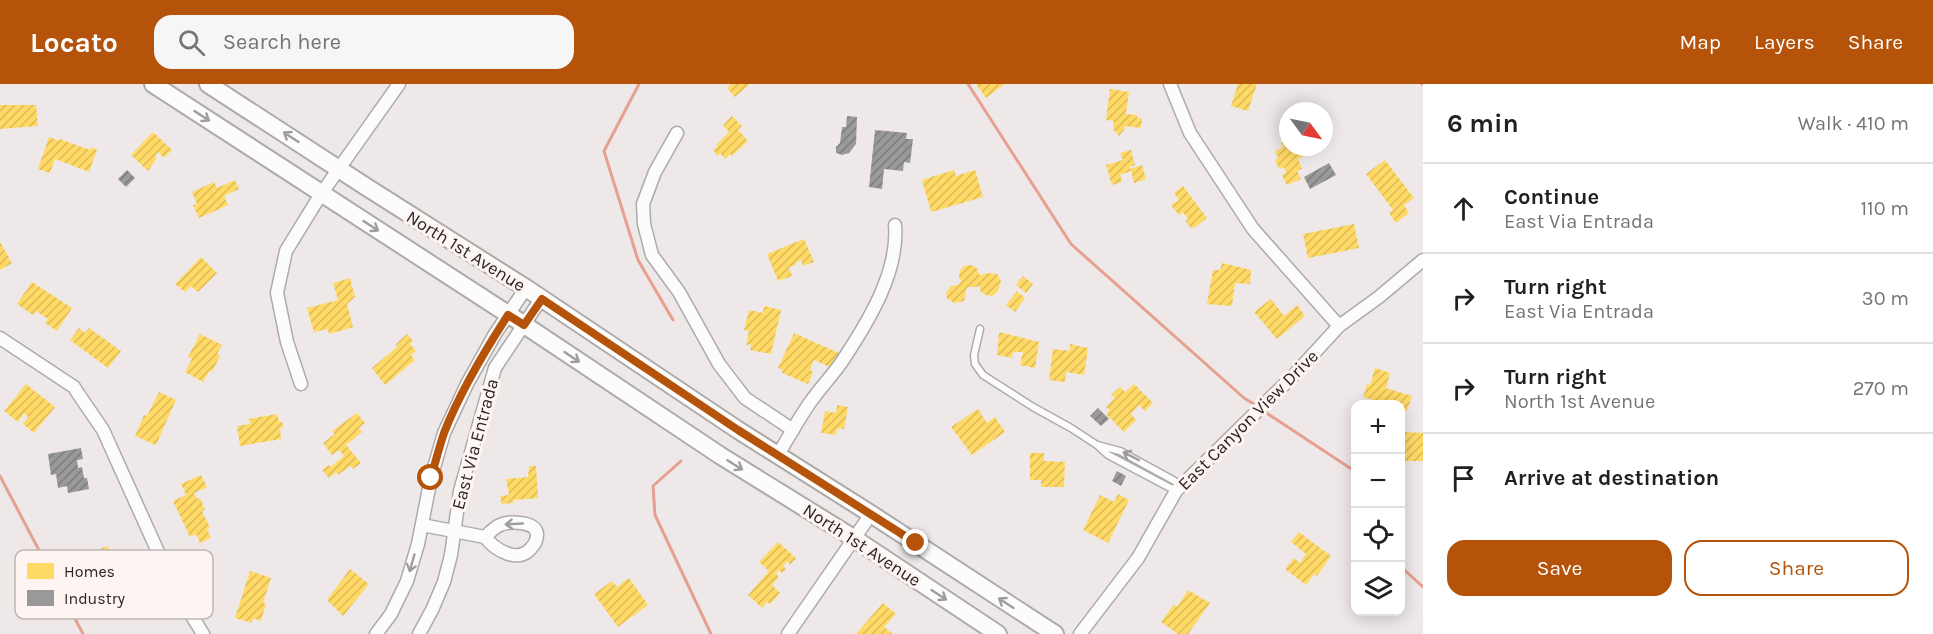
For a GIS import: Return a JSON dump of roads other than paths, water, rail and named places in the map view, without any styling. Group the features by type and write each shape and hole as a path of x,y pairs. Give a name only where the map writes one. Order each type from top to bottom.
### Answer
{"main road":[{"name":"North 1st Avenue","path":"153,84 721,456 855,539 998,634"},
{"name":"North 1st Avenue","path":"208,84 526,288 778,455 1055,634"}],"street":[{"path":"301,384 287,342 277,293 286,251 321,194 399,84"},
{"path":"1170,84 1190,133 1253,229 1339,326"},
{"path":"677,133 655,172 643,204 644,224 652,255 679,292 718,364 745,398 793,430"},
{"path":"778,455 810,403 843,360 880,297 890,270 896,225"},
{"name":"East Canyon View Drive","path":"1080,634 1138,558 1179,488 1295,374 1339,326 1379,297 1423,260"},
{"name":"East Via Entrada","path":"376,634 391,614 407,581 444,433 467,384 526,288"},
{"name":"East Via Entrada","path":"419,634 444,582 451,555 460,491 495,368 542,299"},
{"path":"0,338 74,387 103,430 157,550"},
{"path":"788,634 871,514"},
{"name":"East Via Entrada","path":"422,525 485,537"},
{"path":"194,619 203,634"}],"lane":[{"path":"980,329 974,355 975,364 983,375 1097,445 1120,451 1179,488"}],"waterway":[{"path":"639,84 604,151 638,260 673,320"},
{"path":"968,84 1071,244 1244,398 1257,406"},
{"path":"1262,410 1351,469"},
{"path":"681,461 653,486 655,515 711,634"},
{"path":"0,476 39,550"},
{"path":"1405,571 1423,587"},
{"path":"75,619 83,634"}]}
